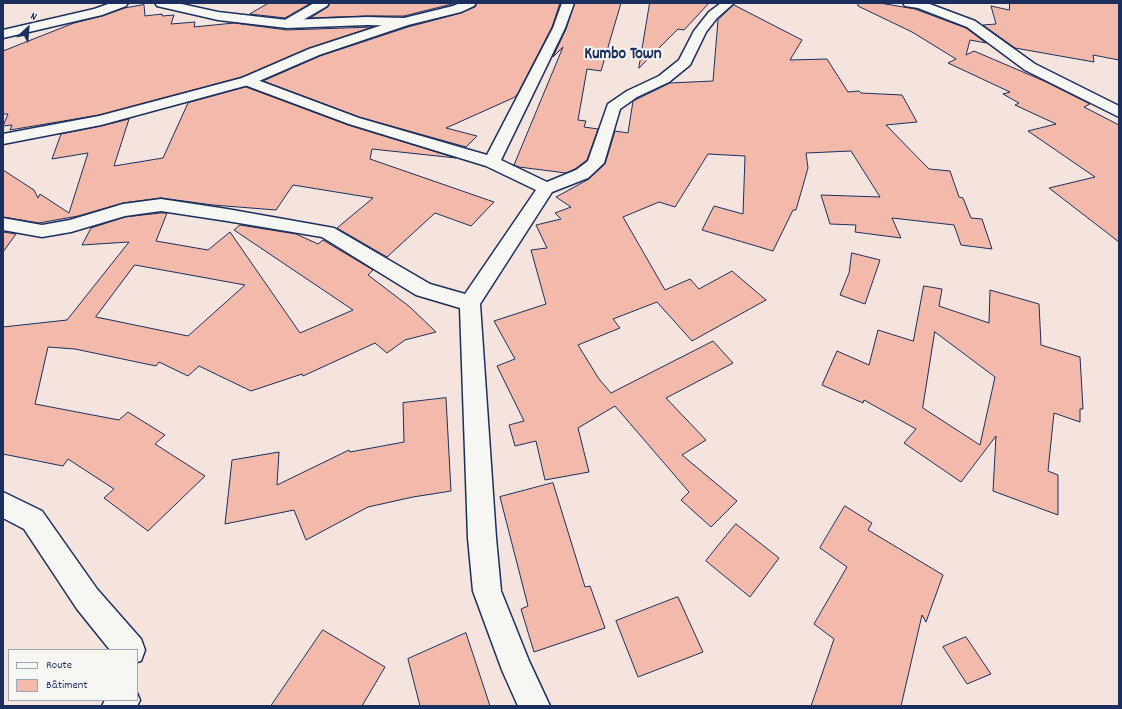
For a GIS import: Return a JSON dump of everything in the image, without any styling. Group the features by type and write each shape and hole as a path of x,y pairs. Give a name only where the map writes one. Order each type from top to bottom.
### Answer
{"main road":[{"path":"3,34 98,12 122,3"},
{"path":"161,3 218,16 287,24 367,21 404,22"},
{"path":"287,24 323,3"},
{"path":"3,139 101,120 247,80 314,52 404,22 456,9 470,3"},
{"path":"492,162 559,28 568,3"},
{"path":"534,706 517,670 487,591 482,538 470,303 546,188 582,174 596,163 613,107 632,94 664,80 685,62 700,31 713,15 728,3"},
{"path":"909,3 921,5 971,24 1030,67 1119,112"},
{"path":"247,80 354,121 492,162 546,188"},
{"path":"3,224 42,230 71,226 123,210 161,205 227,215 327,232 422,290 470,303"},
{"path":"3,504 33,520 87,599 129,649"}],"building":[{"path":"269,3 311,3 285,18 250,14"},
{"path":"330,3 456,3 404,16 310,18 328,7"},
{"path":"477,3 560,3 552,27 517,95 446,128 477,136 466,147 359,117 263,81 320,56 408,27 461,13 475,7"},
{"path":"575,3 621,3 601,71 587,69 578,120 586,121 584,127 598,129 587,160 575,169 566,173 519,167 514,165 563,47 553,57 566,29"},
{"path":"650,3 709,3 684,30 678,29 639,68"},
{"path":"859,3 880,3 915,9 966,28 986,43 970,40 966,55 974,51 1044,81 1090,104 1084,107 1119,125 1119,242 1049,188 1095,177 1028,131 1056,124 1015,105 1019,103 1003,94 1010,92 948,63 956,59 912,32 858,6"},
{"path":"1010,3 1119,3 1119,60 1093,55 1094,62 1015,48 983,25 996,24 991,6 1009,10"},
{"path":"144,5 145,16 162,14 162,16 174,15 171,24 195,22 194,27 234,23 287,30 373,27 309,48 242,77 99,115 10,130 12,125 3,126 8,114 3,114 3,51 74,23 125,8"},
{"path":"734,5 802,40 790,60 827,59 848,92 859,91 861,93 902,95 917,122 886,125 929,169 950,171 959,197 963,198 971,218 982,219 992,249 961,245 954,225 892,218 901,238 855,232 856,225 830,224 821,195 880,197 851,151 806,153 808,168 796,210 793,210 773,251 702,230 714,206 743,214 745,156 708,154 675,207 659,202 623,217 665,290 690,279 699,289 732,271 766,300 692,341 657,302 613,319 620,328 578,345 599,379 611,393 713,341 733,363 666,398 706,440 682,455 737,501 711,527 681,500 689,492 615,406 578,428 589,472 545,480 536,441 515,446 509,425 524,421 497,366 515,359 494,321 546,304 531,250 547,248 536,225 561,219 555,213 571,207 556,197 589,179 605,164 615,131 628,133 633,101 670,83 713,81 718,20"},
{"path":"246,87 348,125 456,158 372,149 370,159 494,202 471,226 435,213 387,257 337,228 373,198 293,185 276,210 213,205 161,198 123,203 78,216 39,223 3,217 3,170 34,190 38,198 40,194 69,213 88,153 52,159 61,134 129,119 114,166 163,158 188,103"},
{"path":"167,213 156,241 208,250 230,232 300,333 353,310 234,230 240,225 296,234 318,244 323,240 373,270 368,275 410,307 436,332 405,340 387,353 375,343 303,376 302,374 251,391 199,366 188,376 159,362 156,366 75,349 48,347 35,404 119,420 128,412 165,435 155,444 205,476 148,531 104,498 114,489 68,459 63,466 3,454 3,327 67,320 129,242 82,245 91,228 125,217","holes":["135,265 245,285 188,336 96,317"]},
{"path":"3,232 16,234 3,252"},
{"path":"852,253 880,260 865,304 840,295 849,273"},
{"path":"924,286 942,289 939,306 989,323 990,290 1039,304 1041,345 1080,357 1083,409 1080,409 1080,422 1054,413 1048,471 1058,475 1058,515 993,491 996,436 961,482 904,443 916,429 864,400 863,403 822,385 837,351 869,365 878,330 913,341","holes":["935,332 995,377 980,445 923,408"]},
{"path":"446,398 451,491 413,497 368,507 306,540 294,510 225,524 232,460 279,452 277,485 349,450 350,452 404,442 403,403"},
{"path":"553,483 585,587 590,586 605,628 534,652 521,609 528,606 500,497"},
{"path":"845,506 872,523 868,530 943,575 926,622 922,615 901,706 811,706 834,639 814,624 847,567 820,548"},
{"path":"736,524 779,558 750,597 706,561"},
{"path":"678,597 703,652 638,677 616,621"},
{"path":"323,630 385,667 362,706 271,706"},
{"path":"466,633 490,706 420,706 408,659"},
{"path":"966,637 991,674 967,684 943,647"}],"district":[{"name":"Kumbo Town","path":"623,56"}]}
